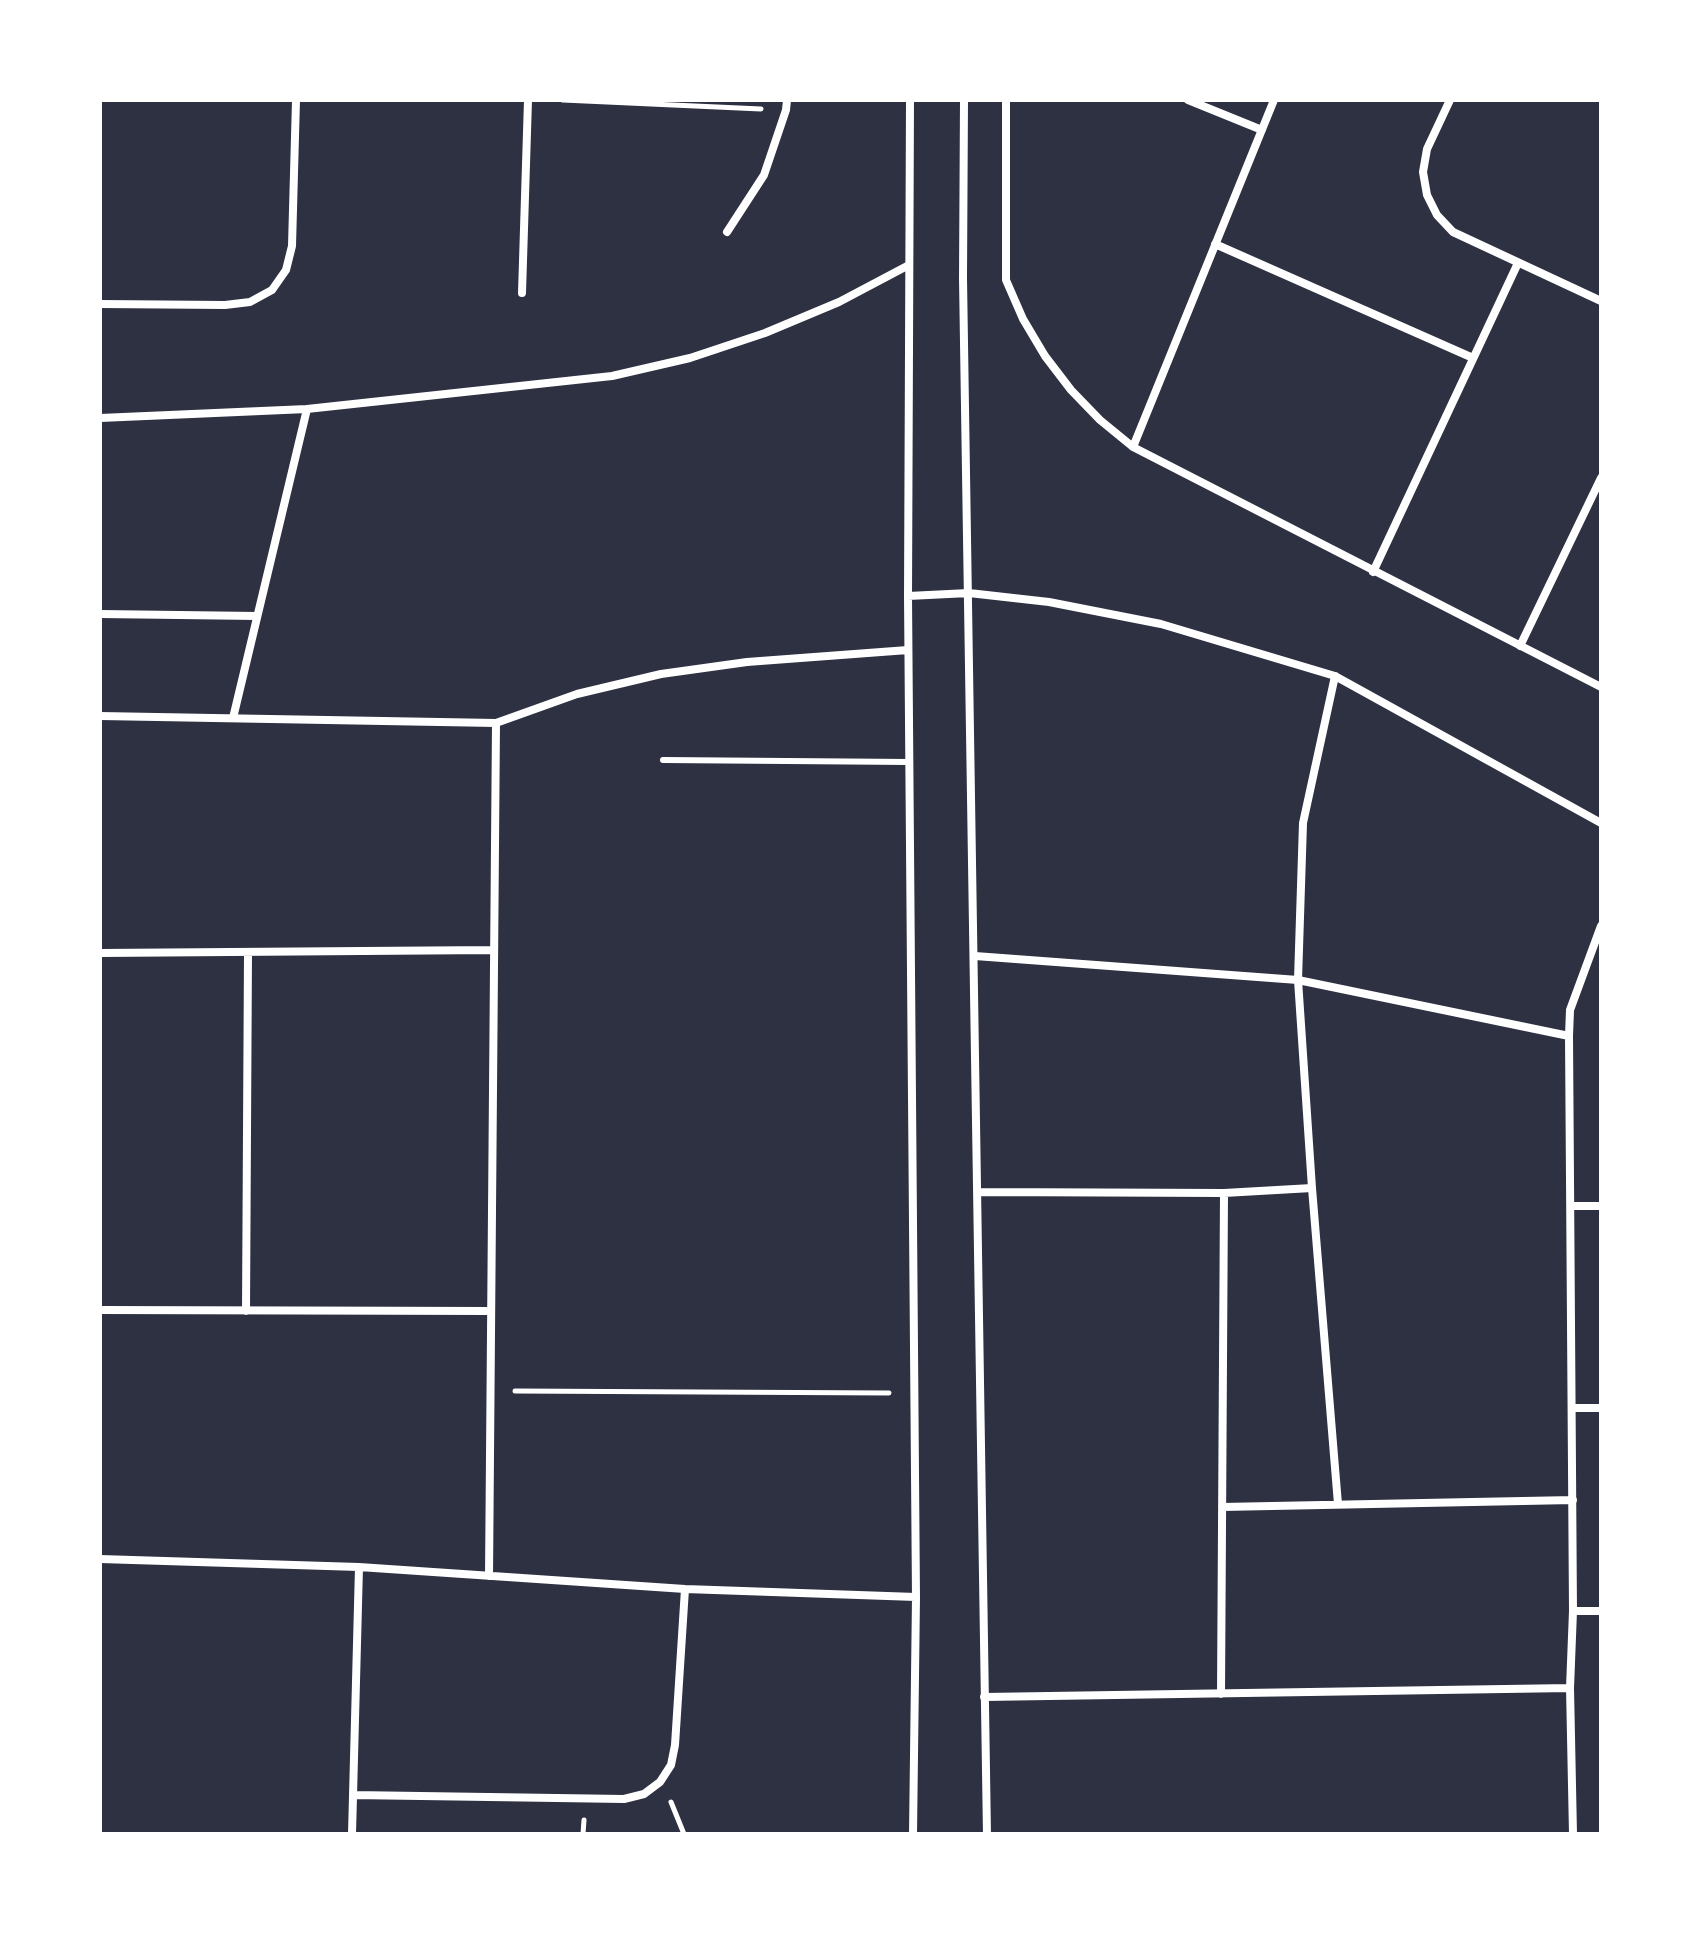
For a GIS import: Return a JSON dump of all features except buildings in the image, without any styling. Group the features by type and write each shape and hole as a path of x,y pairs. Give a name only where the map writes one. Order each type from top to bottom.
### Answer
{"street":[{"path":"100,304 225,305 250,302 272,290 286,270 292,246 296,100"},
{"path":"522,293 528,100"},
{"path":"910,100 908,650 916,1597 913,1834"},
{"path":"964,100 963,278 987,1834"},
{"path":"1006,100 1006,280 1023,319 1045,356 1071,390 1100,420 1133,447 1601,687"},
{"path":"1188,100 1262,130"},
{"path":"1133,447 1274,100"},
{"path":"1450,100 1427,149 1423,172 1427,195 1437,215 1453,232 1601,301"},
{"path":"727,232 764,175 786,105"},
{"path":"1215,244 1473,358"},
{"path":"1373,572 1518,263"},
{"path":"100,418 307,409 612,376 690,358 765,333 827,308 909,265"},
{"path":"233,718 307,409"},
{"path":"1520,646 1601,478"},
{"path":"908,596 969,593 1049,602 1161,624 1335,676 1601,823"},
{"path":"100,614 257,616"},
{"path":"100,716 496,723 577,694 661,674 747,662 908,650"},
{"path":"1335,676 1303,823 1298,980 1338,1504"},
{"path":"489,1576 496,723"},
{"path":"1573,1834 1569,1036 1570,1010 1601,926"},
{"path":"100,953 493,950"},
{"path":"246,1311 248,952"},
{"path":"975,956 1298,980 1569,1036"},
{"path":"979,1192 1224,1193 1312,1188"},
{"path":"1221,1694 1224,1193"},
{"path":"1571,1206 1601,1206"},
{"path":"100,1310 491,1311"},
{"path":"1572,1408 1601,1408"},
{"path":"1222,1507 1573,1500"},
{"path":"100,1559 359,1567 685,1589 916,1597"},
{"path":"352,1834 359,1567"},
{"path":"353,1795 624,1799 644,1794 660,1782 671,1765 675,1745 685,1589"},
{"path":"1573,1611 1601,1611"},
{"path":"984,1697 1570,1688"}],"lane":[{"path":"663,760 909,762"}],"path":[{"path":"563,100 786,105"},
{"path":"491,1391 914,1393"}]}
